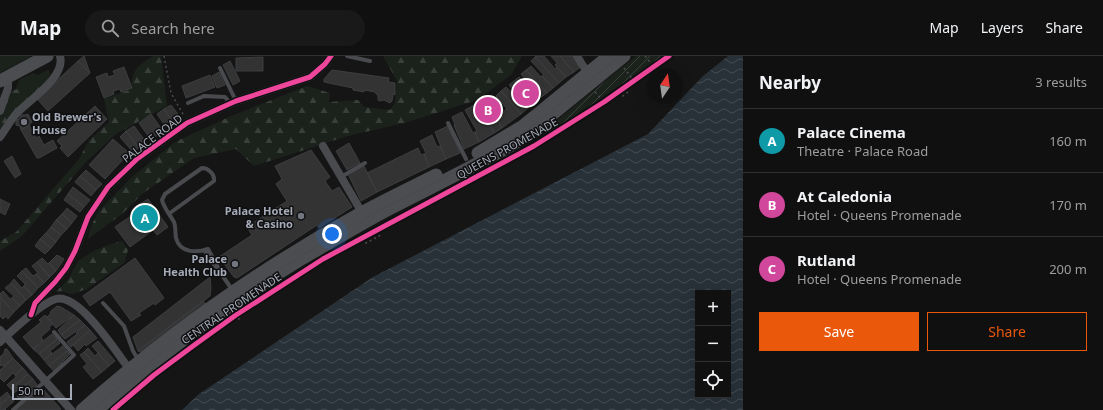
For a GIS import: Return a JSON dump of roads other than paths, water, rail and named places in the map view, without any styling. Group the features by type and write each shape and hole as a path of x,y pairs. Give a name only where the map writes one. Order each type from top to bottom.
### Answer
{"main road":[{"name":"QUEENS PROMENADE","path":"366,223 515,143 528,134 592,80 609,56"},
{"path":"4,79 42,57"},
{"name":"QUEENS PROMENADE","path":"366,223 466,159 493,145 623,61"},
{"name":"CENTRAL PROMENADE","path":"97,410 138,369 198,316 238,301 292,254 366,223"},
{"name":"CENTRAL PROMENADE","path":"82,410 138,369"}],"street":[{"path":"0,137 16,114 53,78 59,69 61,60 60,56"},
{"name":"PALACE ROAD","path":"30,315 35,303 66,268 75,251 88,218 108,188 136,159 188,123 233,102 310,77 325,64 331,56"},
{"path":"577,56 592,80"},
{"path":"0,111 8,88 4,79"},
{"path":"323,146 366,223"},
{"path":"3,340 30,315 51,300 61,298 70,301 95,324 138,369"},
{"path":"0,330 3,340 45,381 71,410"}],"lane":[{"path":"347,56 370,61"},
{"path":"220,68 233,102"},
{"path":"188,103 209,95 225,97 233,102"},
{"path":"448,123 466,159"},
{"path":"341,177 365,163"},
{"path":"170,213 214,181 214,177 207,169 202,168 163,196 162,202 170,213 175,225 178,244 185,250 194,253 204,250 221,273 238,301"},
{"path":"103,303 124,326 138,369"},
{"path":"13,410 74,355 54,332"}],"water":[{"path":"728,56 743,56 743,410 182,410 199,394 373,277 648,134 676,104 683,104 683,97 702,77"}],"tram line":[{"path":"92,410 156,357 258,283 366,218 513,140 620,56"}],"place":[{"name":"Rutland","path":"526,93"},
{"name":"At Caledonia","path":"488,110"},
{"name":"Old Brewer's House","path":"24,122"},
{"name":"Palace Hotel & Casino","path":"301,216"},
{"name":"Palace Cinema","path":"145,218"},
{"name":"Palace Health Club","path":"235,264"}]}
